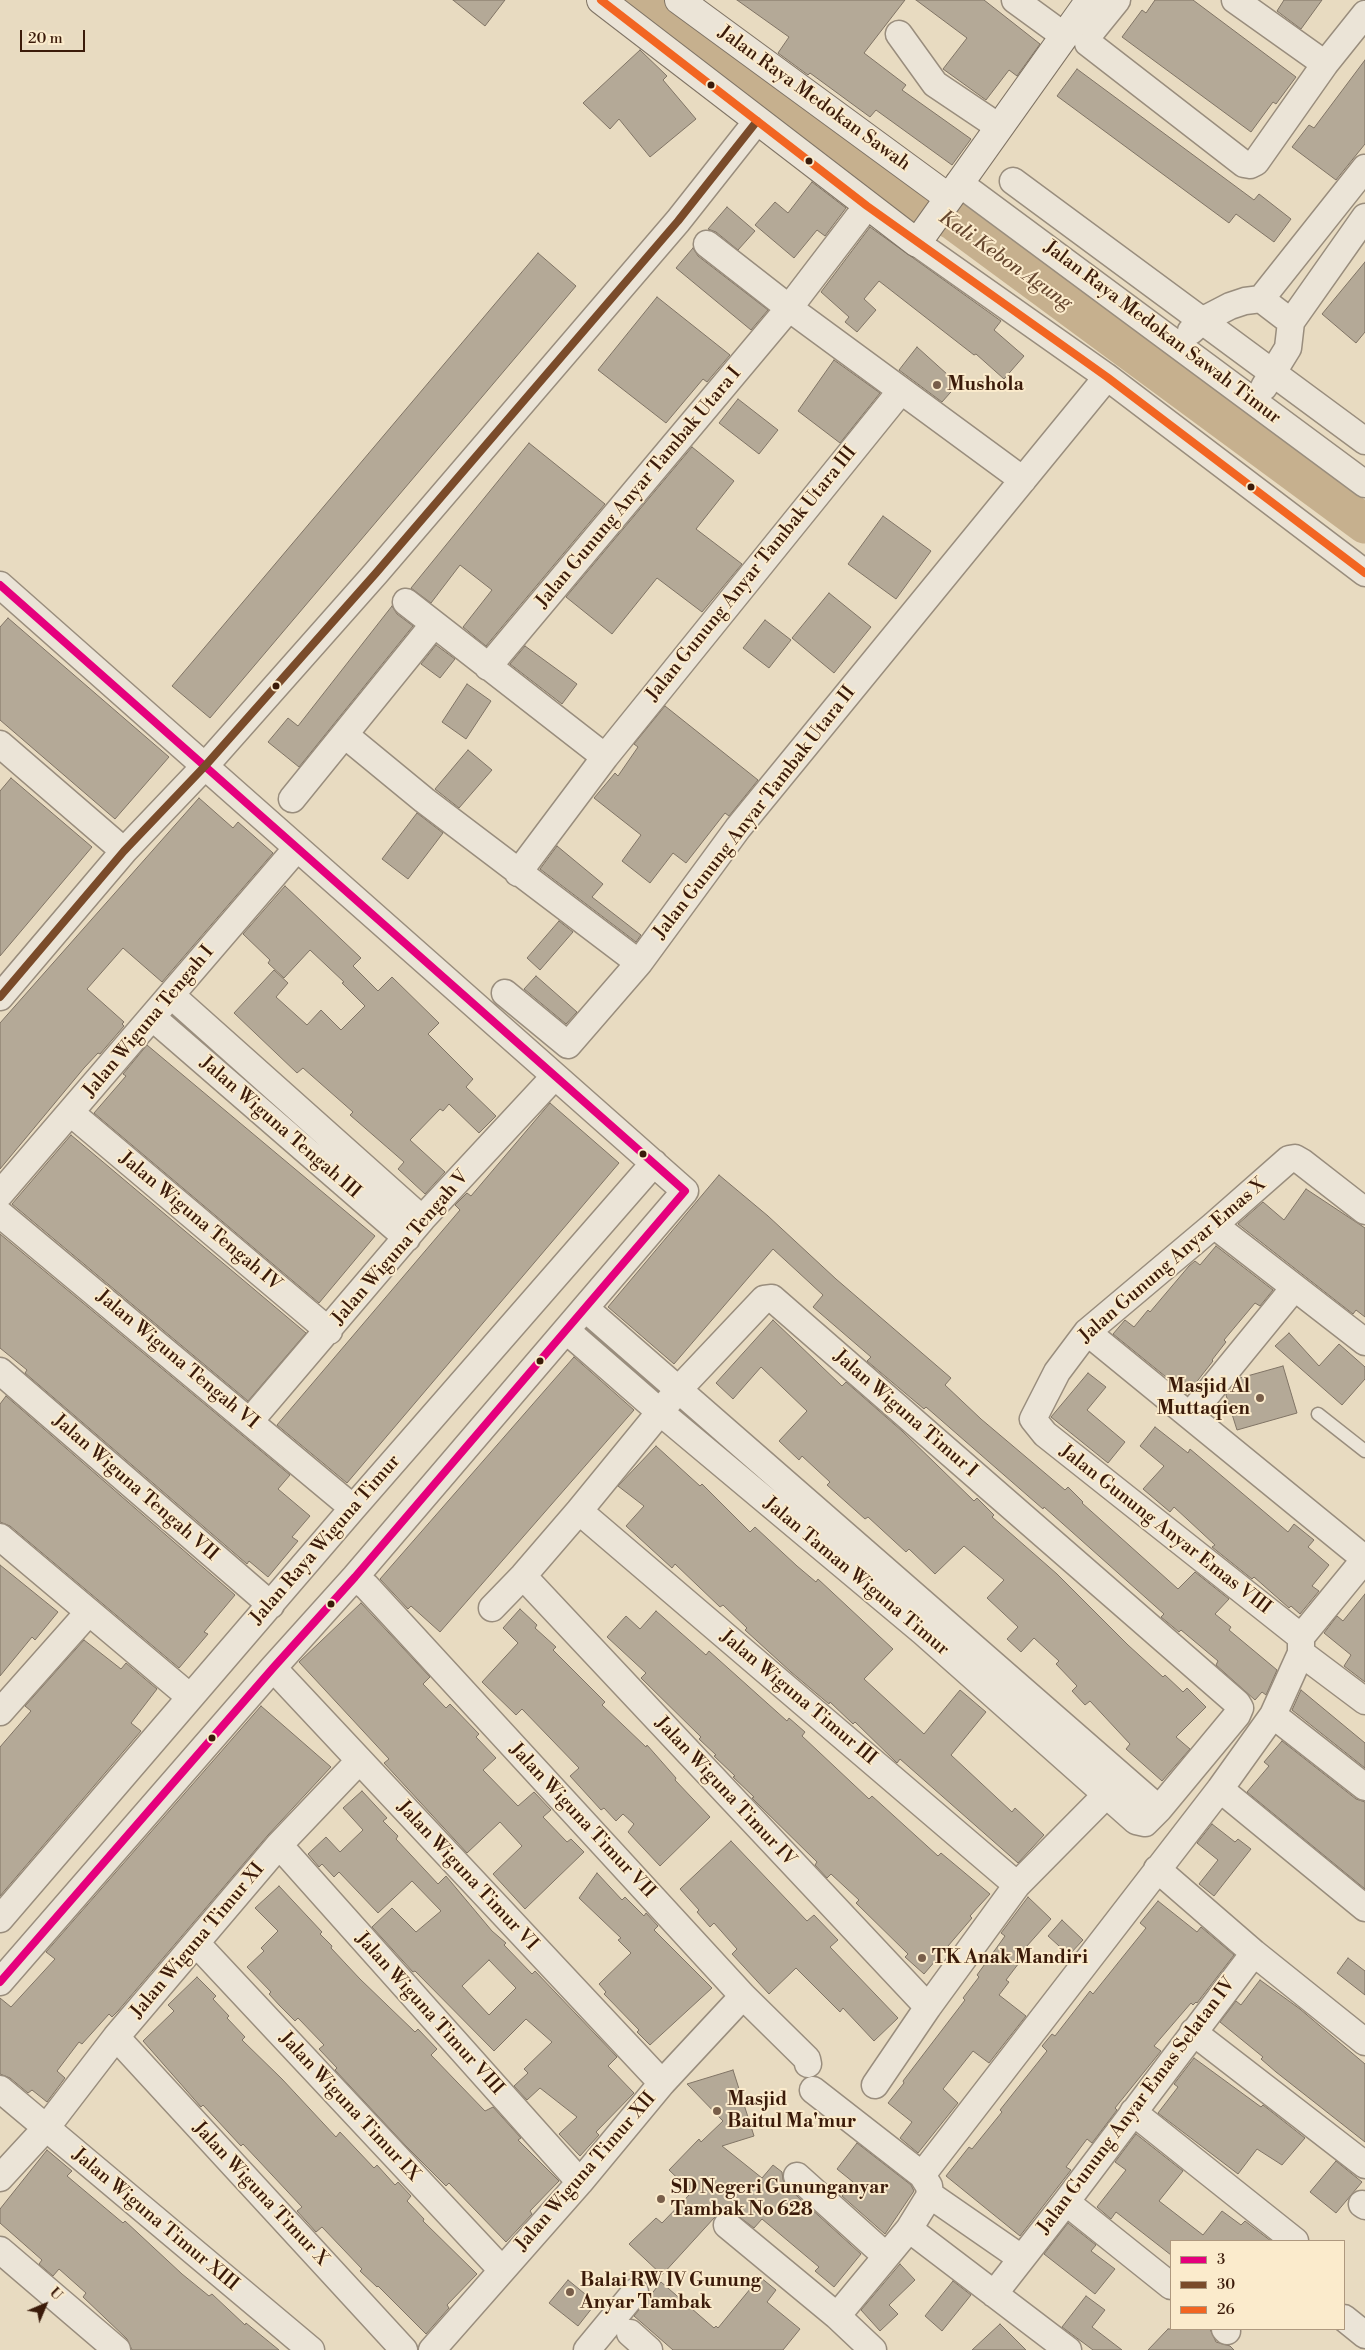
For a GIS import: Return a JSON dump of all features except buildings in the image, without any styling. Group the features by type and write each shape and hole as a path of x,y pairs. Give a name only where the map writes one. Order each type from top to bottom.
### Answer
{"street":[{"path":"601,0 867,206 920,240 1107,377 1365,573"},
{"name":"Jalan Raya Medokan Sawah","path":"679,0 951,194"},
{"path":"1014,0 1063,35"},
{"path":"920,240 1063,35 1090,0"},
{"path":"1117,0 1087,37 1088,44 1244,164 1256,162 1325,64 1365,14"},
{"path":"1235,0 1325,64"},
{"path":"899,34 935,84 998,127"},
{"path":"0,998 124,851 205,766 376,573 672,228 757,121"},
{"path":"1177,343 1202,320 1230,306 1245,301 1261,299 1365,168"},
{"path":"1013,181 1365,442"},
{"name":"Jalan Raya Medokan Sawah Timur","path":"951,194 1177,343 1254,403 1365,484"},
{"name":"Jalan Gunung Anyar Tambak Utara I","path":"488,667 789,308 867,206"},
{"path":"1254,403 1274,374 1288,348 1291,322 1365,217"},
{"path":"707,244 900,392 1023,480"},
{"path":"1261,299 1291,322"},
{"name":"Jalan Gunung Anyar Tambak Utara II","path":"506,993 568,1045 639,963 738,828 1107,377"},
{"name":"Jalan Gunung Anyar Tambak Utara III","path":"518,873 605,757 900,392"},
{"path":"0,585 554,1077 684,1188 684,1194 356,1577 273,1668 58,1913 0,1982"},
{"path":"406,602 605,757"},
{"path":"292,799 434,624"},
{"path":"345,735 518,873 639,963"},
{"path":"4,757 124,851"},
{"name":"Jalan Wiguna Tengah I","path":"0,1194 297,848"},
{"name":"Jalan Wiguna Tengah III","path":"171,995 415,1228"},
{"name":"Jalan Wiguna Tengah III","path":"152,1017 415,1228"},
{"name":"Jalan Wiguna Tengah V","path":"250,1421 329,1331 415,1228 554,1077"},
{"name":"Jalan Wiguna Tengah IV","path":"71,1113 329,1331"},
{"name":"Jalan Gunung Anyar Emas X","path":"1033,1419 1057,1372 1087,1332 1289,1159 1295,1158 1302,1162 1365,1211"},
{"name":"Jalan Raya Wiguna Timur","path":"0,1920 353,1508 654,1163"},
{"name":"Jalan Wiguna Tengah VI","path":"0,1214 353,1508"},
{"path":"1214,1225 1365,1342"},
{"path":"1191,1414 1294,1288"},
{"name":"Jalan Wiguna Timur I","path":"492,1608 523,1576 678,1390 764,1299 772,1298 1237,1702 1240,1708 1237,1715 1152,1816"},
{"name":"Jalan Taman Wiguna Timur","path":"586,1309 678,1390 930,1624 1106,1795 1136,1821 1152,1816"},
{"name":"Jalan Taman Wiguna Timur","path":"567,1331 660,1412 930,1624 1152,1816"},
{"path":"837,2316 909,2229 926,2185 1157,1869 1220,1789 1273,1715 1301,1645 1365,1559 1191,1414 1087,1332"},
{"name":"Jalan Wiguna Tengah VII","path":"0,1371 271,1605"},
{"name":"Jalan Gunung Anyar Emas VIII","path":"1033,1419 1045,1434 1301,1645 1365,1702"},
{"name":"Jalan Wiguna Timur III","path":"578,1511 1017,1885"},
{"path":"0,1537 190,1697"},
{"name":"Jalan Wiguna Timur IV","path":"523,1576 928,2007"},
{"name":"Jalan Wiguna Timur VII","path":"356,1577 743,1996 807,2059 808,2064"},
{"path":"2,1704 88,1613"},
{"name":"Jalan Wiguna Timur VI","path":"273,1668 662,2083"},
{"path":"1273,1715 1365,1787"},
{"name":"Jalan Wiguna Timur XI","path":"0,2178 46,2128 116,2038 279,1845 359,1761"},
{"path":"1220,1789 1365,1908"},
{"path":"875,2085 928,2007 1017,1885 1106,1795"},
{"name":"Jalan Wiguna Timur VIII","path":"279,1845 580,2182"},
{"path":"1157,1869 1254,1953 1365,2042"},
{"path":"29,1886 58,1913"},
{"name":"Jalan Wiguna Timur IX","path":"196,1943 502,2270"},
{"name":"Jalan Gunung Anyar Emas Selatan IV","path":"994,2294 1254,1953"},
{"name":"Jalan Wiguna Timur XII","path":"432,2350 580,2182 662,2083 743,1996"},
{"path":"1193,2032 1365,2164"},
{"name":"Jalan Wiguna Timur X","path":"116,2038 404,2350"},
{"name":"Jalan Wiguna Timur XIII","path":"0,2088 311,2350"},
{"path":"814,2090 926,2185 1021,2258"},
{"path":"1133,2112 1294,2240"},
{"path":"797,2176 886,2256"},
{"path":"1066,2202 1170,2285"},
{"path":"727,2225 837,2316 872,2350"},
{"path":"909,2229 1068,2350"},
{"path":"0,2250 117,2350"},
{"path":"586,2350 635,2292"},
{"path":"1345,2319 1365,2336"}],"lane":[{"path":"1318,1414 1365,1451"}],"waterway":[{"name":"Kali Kebon Agung","path":"643,0 751,78 899,192 954,221 1365,524"}],"transit line":[{"name":"26","path":"601,0 867,206 1107,377 1365,573"},
{"name":"30","path":"0,997 124,851 205,766 376,573 678,221 757,121"},
{"name":"3","path":"0,585 685,1191 355,1577 273,1668 0,1982"}],"place":[{"name":"Mushola","path":"937,385"},
{"name":"Masjid Al Muttaqien","path":"1260,1398"},
{"name":"TK Anak Mandiri","path":"922,1958"},
{"name":"Masjid Baitul Ma'mur","path":"717,2111"},
{"name":"SD Negeri Gununganyar Tambak No 628","path":"661,2199"},
{"name":"Balai RW IV Gunung Anyar Tambak","path":"570,2292"}]}
